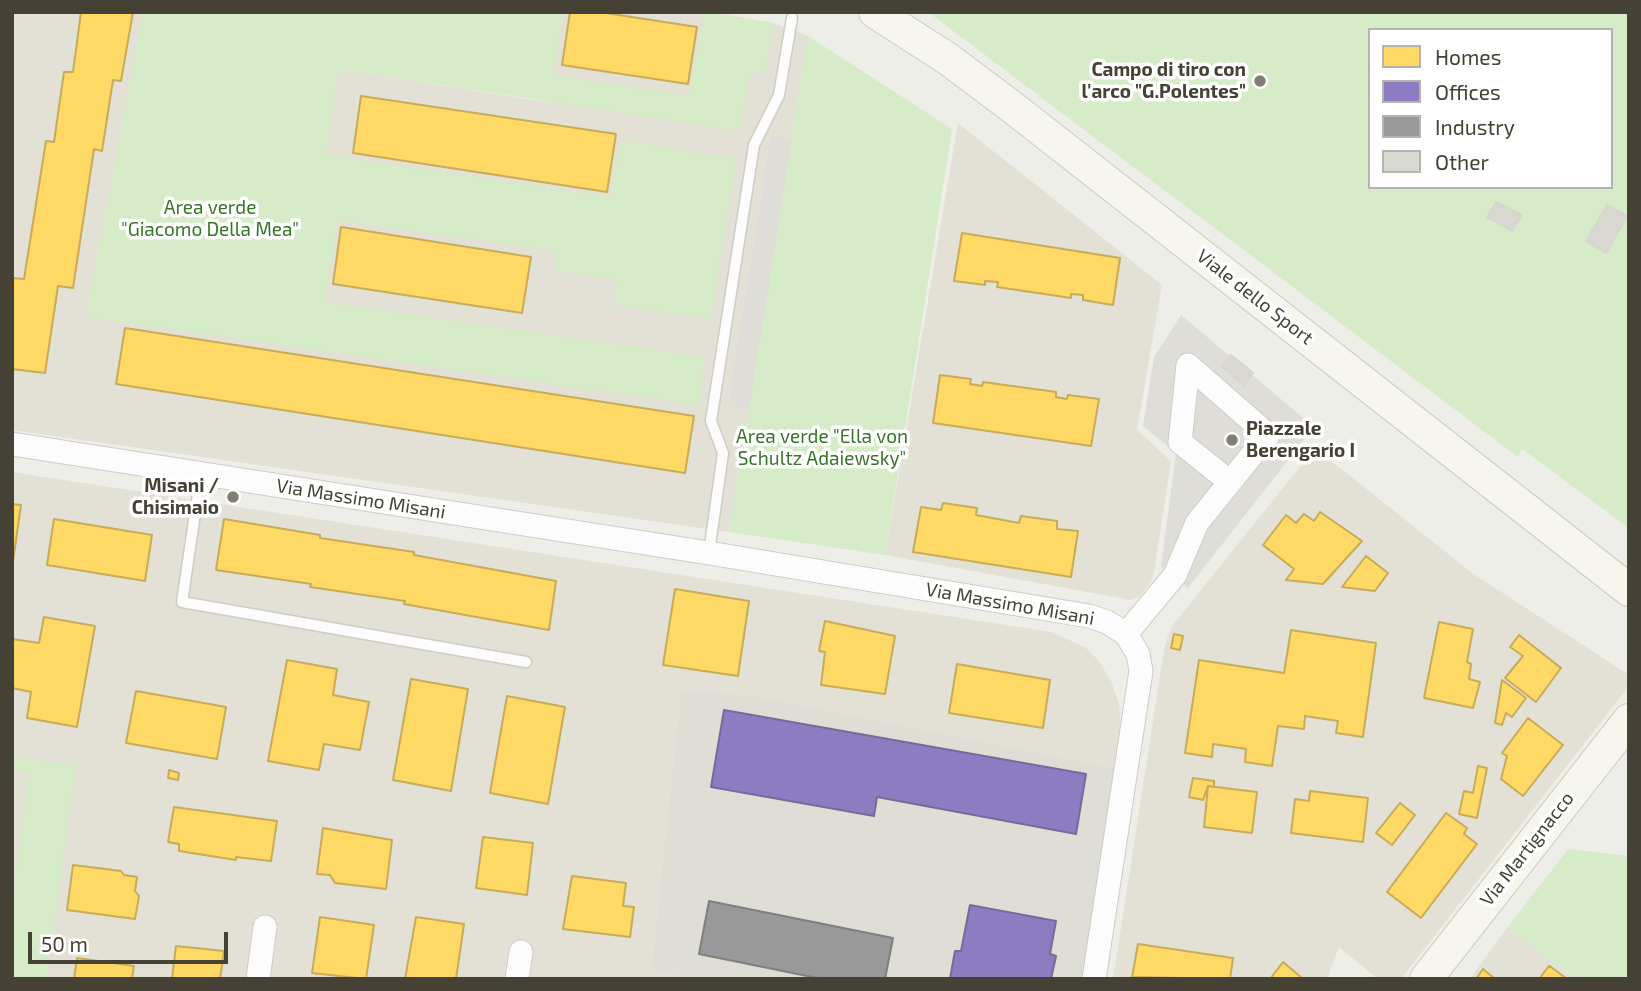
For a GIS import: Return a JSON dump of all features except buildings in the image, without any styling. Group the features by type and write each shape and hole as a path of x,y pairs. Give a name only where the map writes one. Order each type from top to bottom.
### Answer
{"street":[{"name":"Viale dello Sport","path":"876,12 948,59 1012,107 1629,590"},
{"path":"1094,979 1141,685 1138,654 1126,634 1175,575 1197,523 1268,435 1188,365 1180,442 1230,482"},
{"name":"Via Massimo Misani","path":"12,444 709,553 1089,616 1126,634"},
{"name":"Via Martignacco","path":"1426,979 1629,720"},
{"path":"258,979 265,928"},
{"path":"517,979 521,952"}],"lane":[{"path":"709,553 723,453 711,421 754,145 779,95 792,18"},
{"path":"201,473 182,602 526,662"}],"shaded area":[{"path":"12,12 143,12 86,317 339,69 547,102 563,12 711,12 774,23 808,36 729,532 12,430"},
{"path":"958,123 1162,285 1137,430 1171,461 1151,582 1139,597 1131,600 885,555"},
{"path":"771,136 792,139 749,409 728,406"},
{"name":"Piazzale Berengario I","path":"1181,315 1314,427 1188,588 1161,567 1176,453 1143,426 1154,357"},
{"path":"1315,448 1472,573 1629,675 1629,686 1401,979 1378,979 1339,947 1327,979 1113,979 1165,644 1172,626"},
{"path":"12,472 1052,632 1086,648 1099,661 1111,681 1119,704 1121,733 1117,769 752,695 683,691 651,969 699,979 12,979"},
{"path":"682,691 752,695 1117,769 1083,979 699,979 651,970"},
{"path":"1507,928 1576,979 1470,979"}],"green space":[{"name":"Area verde \"Giacomo Della Mea\"","path":"143,12 563,12 553,75 689,96 704,12 774,23 765,73 750,72 739,131 339,69 326,155 611,197 620,140 736,159 711,319 614,305 617,280 554,271 556,251 338,221 324,302 705,357 698,405 86,317"},
{"path":"928,12 1629,12 1629,528 1522,449 1518,457"},
{"name":"Area verde \"Ella von Schultz Adaiewsky\"","path":"808,36 952,129 885,555 729,532"},
{"path":"12,756 76,766 47,979 12,979 12,904 29,774 12,771"},
{"path":"1568,849 1629,856 1629,979 1576,979 1507,928"}],"place":[{"name":"Campo di tiro con l'arco \"G.Polentes\"","path":"1260,81"},
{"name":"Piazzale Berengario I","path":"1232,440"},
{"name":"Misani / Chisimaio","path":"233,497"}]}
